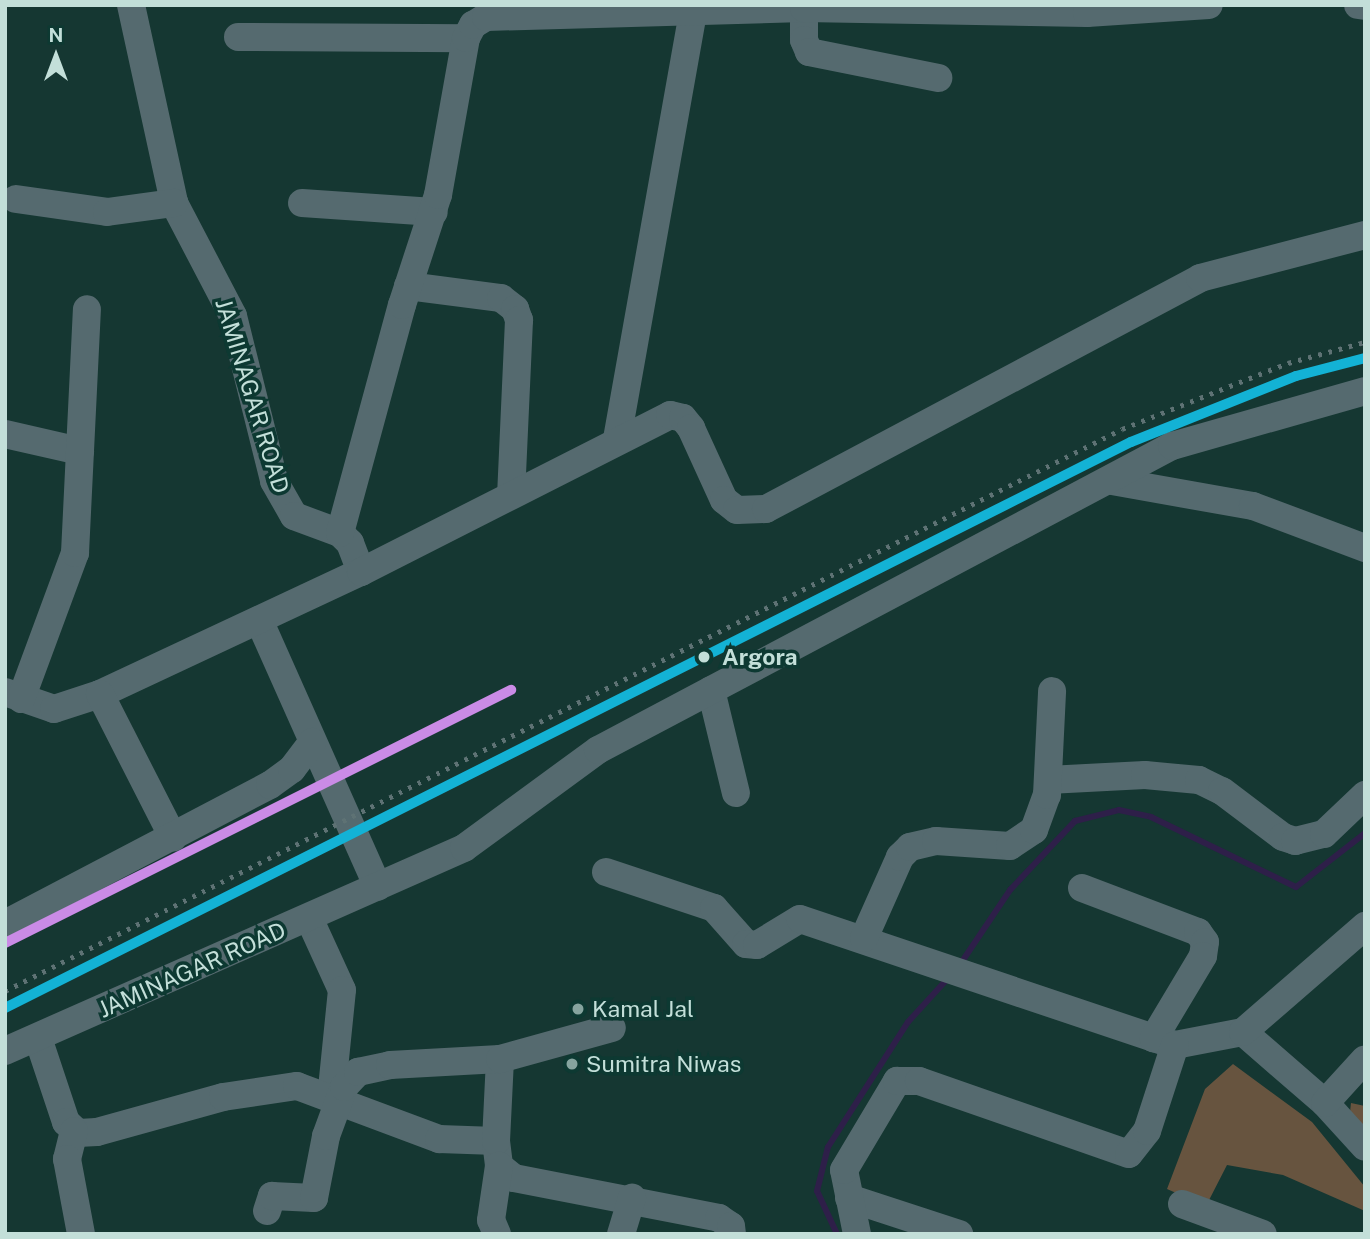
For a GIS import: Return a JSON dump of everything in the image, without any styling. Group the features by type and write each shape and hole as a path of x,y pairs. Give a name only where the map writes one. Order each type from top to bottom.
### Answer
{"street":[{"name":"JAMINAGAR ROAD","path":"131,5 174,203 233,316 284,501 294,516 340,533"},
{"path":"361,572 357,554 340,533 408,286 434,212 466,38 473,25 486,17 692,12 804,6 1061,14 1209,5"},
{"path":"1358,5 1365,6"},
{"path":"804,6 804,40 809,52 938,78"},
{"path":"617,439 692,12"},
{"path":"238,37 466,38"},
{"path":"16,199 107,212 174,203"},
{"path":"302,203 434,212"},
{"path":"87,309 75,553 13,696 54,709 100,694 361,572 617,439 670,415 683,418 724,500 737,510 766,509 1200,278 1365,235"},
{"path":"408,286 501,298 515,309 519,320 511,495"},
{"name":"JAMINAGAR ROAD","path":"5,1051 464,848 598,750 1112,481 1172,446 1365,391"},
{"path":"5,434 80,451"},
{"path":"1112,481 1253,506 1365,548"},
{"path":"263,618 312,742 378,887"},
{"path":"711,690 736,793"},
{"path":"864,937 900,857 910,847 936,841 999,846 1020,844 1034,831 1042,814 1048,780 1052,691"},
{"path":"100,694 173,837"},
{"path":"5,924 270,785 292,769 312,742"},
{"path":"1048,780 1145,775 1199,780 1222,791 1283,837 1296,841 1324,834 1365,795"},
{"path":"606,872 714,908 746,944 757,945 800,919 864,937 935,964 1165,1041 1242,1032 1365,926"},
{"path":"858,1234 844,1179 848,1160 889,1089 900,1079 919,1081 1129,1154 1147,1131 1165,1041 1203,956 1205,942 1198,932 1082,888"},
{"path":"267,1212 272,1196 314,1198 335,1100 342,990 309,918"},
{"path":"335,1100 350,1079 369,1068 499,1059 612,1028"},
{"path":"1242,1032 1325,1103 1365,1147"},
{"path":"38,1038 66,1122 74,1131 97,1132 277,1086 297,1086 439,1139 497,1153 514,1178 632,1198 719,1218 731,1226 732,1234"},
{"path":"496,1233 491,1220 497,1153 499,1059"},
{"path":"1325,1103 1365,1059"},
{"path":"74,1131 67,1159 81,1234"},
{"path":"621,1234 632,1198"},
{"path":"849,1198 959,1234"},
{"path":"1182,1203 1263,1234"}],"shaded area":[{"path":"1233,1064 1312,1122 1365,1187 1365,1211 1283,1175 1227,1165 1206,1206 1167,1189 1205,1089"},
{"path":"1351,1103 1365,1106 1365,1131 1350,1112"}],"waterway":[{"path":"959,966 1010,890 1075,821 1119,810 1151,817 1296,887 1365,833"},
{"path":"837,1234 817,1191 828,1147 908,1022 950,976"}],"railway":[{"path":"5,991 1122,429 1288,363 1365,342"},
{"path":"5,1008 1131,442 1296,376 1365,358"}],"transit line":[{"path":"5,1008 1131,442 1296,376 1365,358"},
{"path":"5,943 511,690"}],"place":[{"name":"Argora","path":"704,657"},
{"name":"Kamal Jal","path":"578,1009"},
{"name":"Sumitra Niwas","path":"572,1064"}]}
